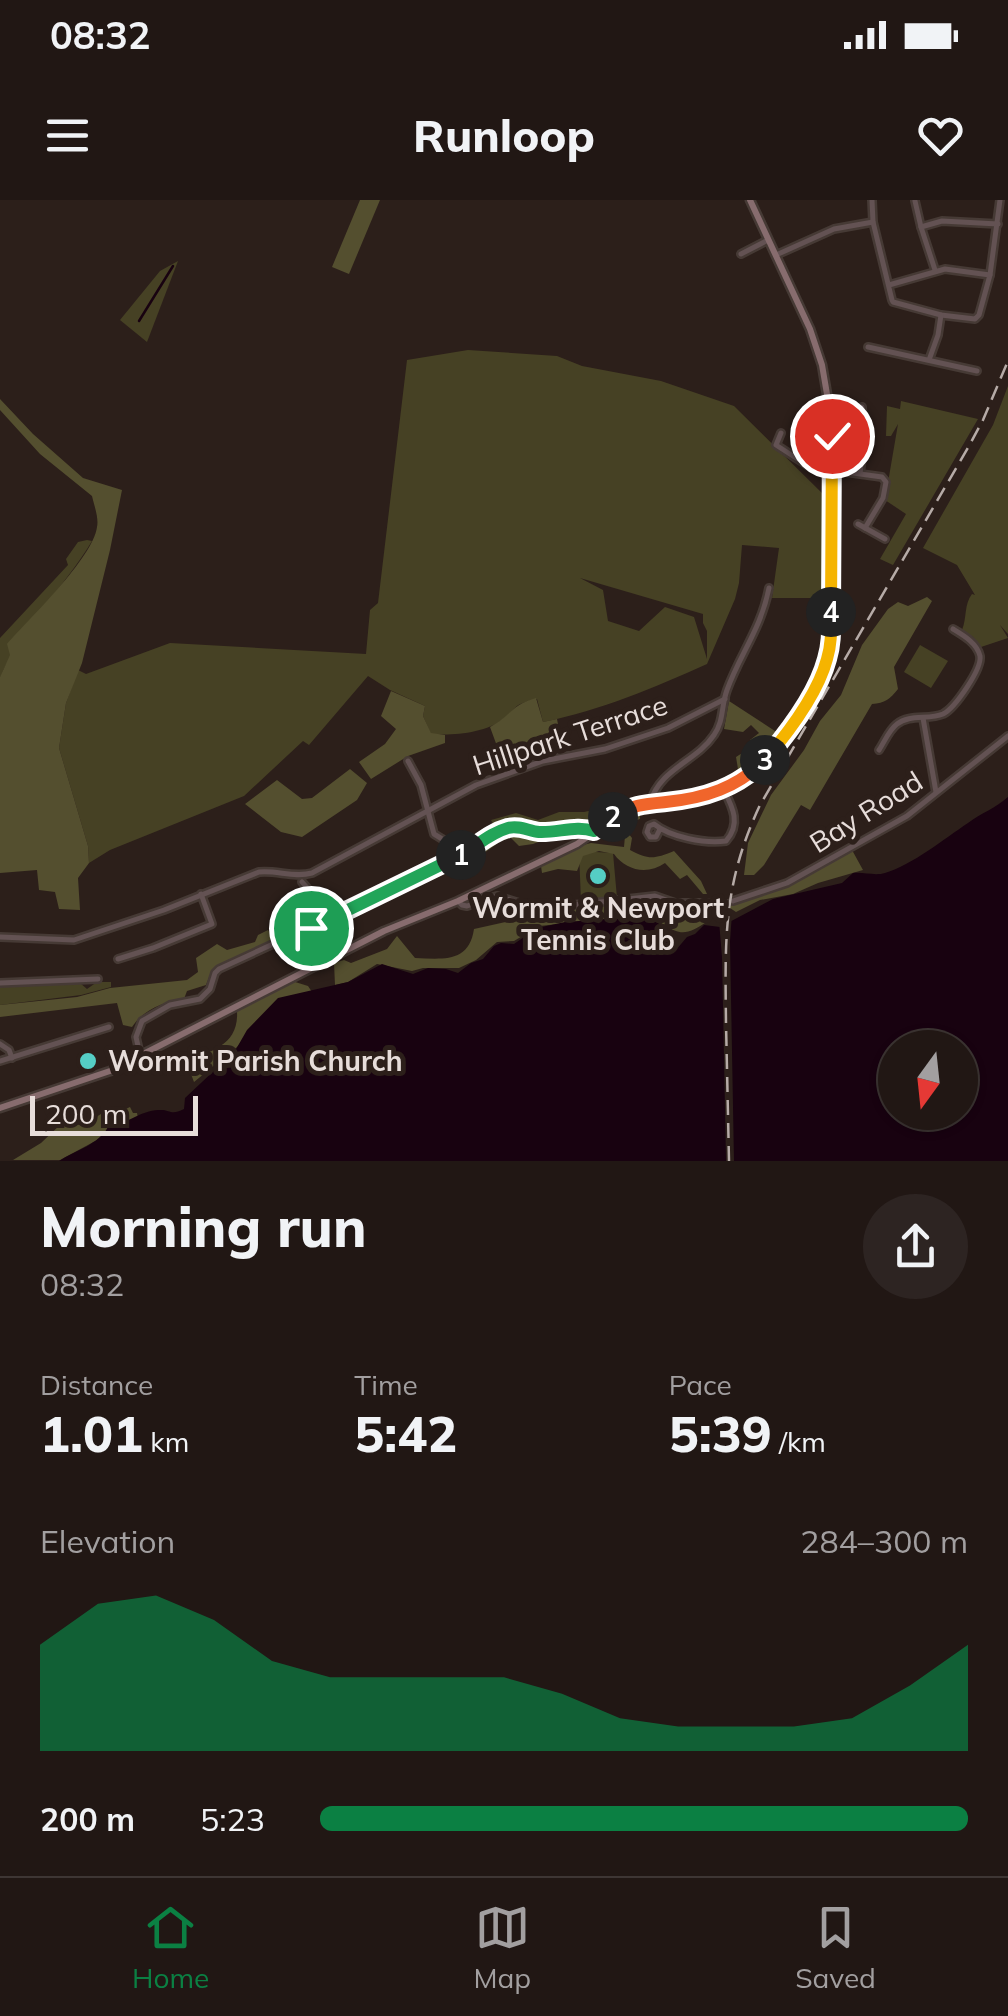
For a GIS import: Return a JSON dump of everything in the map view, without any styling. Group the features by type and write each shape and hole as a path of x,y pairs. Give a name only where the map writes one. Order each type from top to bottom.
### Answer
{"main road":[{"path":"0,1108 110,1071 384,931 458,901 577,844 629,808 724,790 753,771 771,752 803,707 827,659 831,632 830,415 822,365 810,329 750,200"}],"street":[{"path":"872,200 892,300 972,320 977,318 990,275 1000,200"},
{"path":"915,201 935,270"},
{"path":"920,227 942,221 998,224"},
{"path":"776,256 834,229 874,222"},
{"path":"741,254 768,240"},
{"path":"888,285 952,268 990,275"},
{"path":"929,360 941,315"},
{"path":"868,348 977,371"},
{"path":"860,473 864,442 862,407"},
{"path":"781,433 776,445 810,467 831,466 882,477 886,482 883,498 862,526 885,539"},
{"path":"650,803 657,787 683,761 701,750 720,727 725,699 762,618 769,588"},
{"path":"880,750 894,726 904,720 942,714 955,706 980,663 976,648 953,628"},
{"name":"Hillpark Terrace","path":"0,937 74,940 259,872 312,873 490,779 668,728 725,699"},
{"path":"923,718 936,792"},
{"name":"Bay Road","path":"734,901 788,883 907,816 1008,736"},
{"path":"408,762 421,785 431,827 439,838 456,843 481,840 512,827 538,832 586,828 592,833"},
{"path":"660,829 698,840 726,842 735,823 734,809 724,790"},
{"path":"140,1055 136,1037 142,1021 170,1005 200,998 210,989 219,969 425,874 478,846 481,840"},
{"path":"302,882 315,899 311,928"},
{"path":"118,959 212,924 201,894"},
{"path":"458,901 468,906 501,896 538,909 655,896 675,903 711,903"},
{"path":"0,982 88,983 98,979"},
{"path":"0,1062 50,1042 109,1027"},
{"path":"0,1044 12,1058"}],"shaded area":[{"path":"360,200 380,200 349,274 332,267"},
{"path":"178,261 147,342 120,320 160,271"},
{"path":"468,350 557,356 582,366 661,381 734,406 826,497 827,588 821,598 772,598 779,548 742,545 735,599 707,664 607,705 543,722 537,699 519,705 488,728 431,734 423,716 425,706 368,676 309,745 303,741 244,796 110,850 89,863 88,846 59,748 66,703 78,670 86,674 170,643 366,654 370,610 378,603 407,360","holes":["580,578 703,614 707,659 694,617 665,607 639,631 608,621 603,590"]},
{"path":"1008,386 1008,634 1000,625 1008,638 981,647 962,630 968,602 975,595 957,565 923,548 993,425"},
{"path":"0,399 83,478 122,490 82,663 66,703 59,748 88,846 89,863 78,878 80,910 59,909 55,892 39,890 37,870 0,873 0,677 10,655 7,644 84,555 93,540 97,516 92,496 40,454 0,410"},
{"path":"901,401 978,419 893,565 880,559 906,514 885,500 898,424 891,436 886,436 887,406 900,409"},
{"path":"92,541 19,642 0,678 0,638 68,565 66,559 78,542"},
{"path":"927,597 932,601 894,667 898,689 887,700 872,704 810,810 801,805 764,865 754,875 744,875 748,843 771,795 841,695 862,645 888,609 898,602 908,606"},
{"path":"920,645 948,661 931,688 904,672"},
{"path":"391,691 425,706 423,716 431,733 445,735 445,743 408,756 371,779 359,762 385,744 396,729 381,716"},
{"path":"536,698 543,722 557,719 563,751 505,768 490,727"},
{"path":"729,701 778,733 754,762 723,785 738,769 736,757 750,748 750,740 759,733 751,725 743,732 724,729"},
{"path":"350,769 367,783 357,800 302,837 281,832 245,804 277,780 302,799 312,798"},
{"path":"1008,797 1008,1161 59,1161 93,1143 108,1127 152,1111 184,1109 185,1098 235,1051 247,1030 278,998 348,982 382,964 413,974 428,968 458,973 483,959 494,946 514,944 537,928 565,922 648,916 673,934 671,949 676,950 704,925 720,927 773,899 842,883 853,873 881,874 895,869"},
{"path":"624,802 592,823 535,828 510,823 496,830 491,820 516,813 538,820 559,812 584,812"},
{"path":"640,808 640,819 631,822 628,833 632,838 630,850 652,857 674,851 701,881 707,894 687,875 680,879 665,863 652,869 638,869 614,854 599,851 583,856 577,871 558,869 542,873 541,866 583,845 624,847 625,836 611,831 609,825 628,811"},
{"path":"508,831 544,836 582,833 519,846 511,838 501,841 460,870 391,899 384,895"},
{"path":"852,850 863,870 793,894 760,900 736,912 730,908 731,904 787,885"},
{"name":"Wormit & Newport Tennis Club","path":"579,851 613,853 617,898 581,902"},
{"path":"658,899 671,905 711,905 712,918 683,932 643,913 539,926 514,941 497,942 459,968 412,971 377,964 348,982 335,985 334,963 351,963 387,949 397,936 415,958 453,957 467,948 474,929 514,920 524,911"},
{"path":"268,930 272,936 268,944 212,970 206,985 187,991 184,999 148,1011 132,1027 123,1025 117,1003 0,1017 0,1005 187,980 198,972 196,958 217,944 227,950 255,942 258,935"},
{"path":"292,981 308,986 312,992 253,1027 237,1047 194,1082 186,1061 229,1039 237,1011"},
{"path":"97,982 111,982 111,987 81,995 0,1005 0,985 80,983 87,989"},
{"path":"130,1107 138,1118 60,1160 13,1160 41,1143 61,1124 83,1125 101,1114 115,1114"}],"pier":[{"path":"732,914 734,1161 726,1161 719,921"}],"waterway":[{"path":"139,321 173,266"}],"tunnel":[{"path":"711,903 733,901"}],"railway":[{"path":"729,1161 727,938 733,886 748,834 760,805 969,446 1008,361"}],"place":[{"name":"Wormit & Newport Tennis Club","path":"598,876"},
{"name":"Wormit Parish Church","path":"88,1061"}],"route":[{"path":"311,928 425,874 506,828 594,831 634,806 724,790 762,762 786,734 827,659 831,632 832,436"}]}
